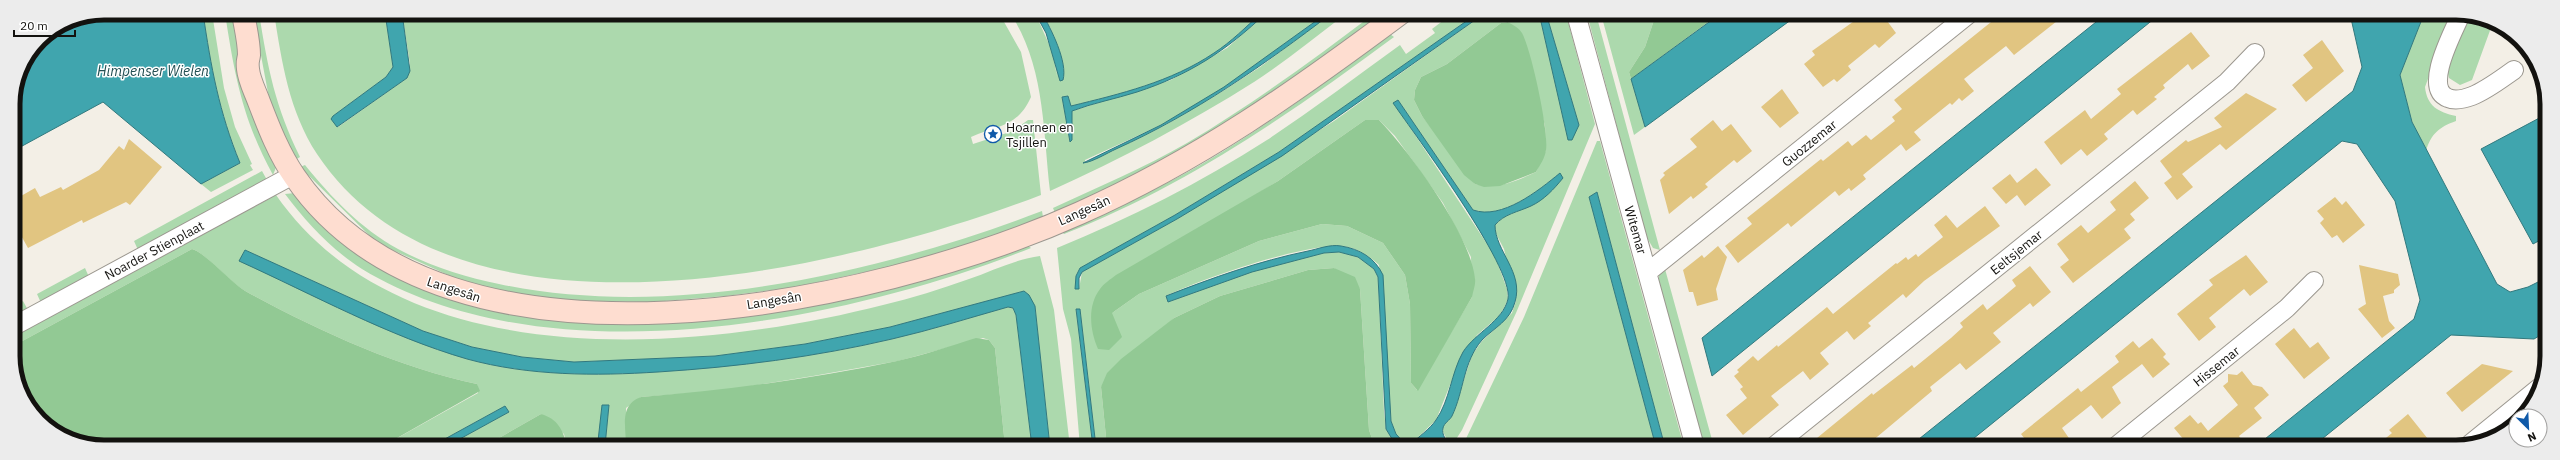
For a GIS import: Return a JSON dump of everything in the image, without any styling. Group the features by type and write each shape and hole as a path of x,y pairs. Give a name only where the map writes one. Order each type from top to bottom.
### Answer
{"street":[{"name":"Langesân","path":"244,20 249,52 247,67 250,81 271,133 293,175 337,227 371,252 405,272 463,293 495,302 543,310 606,314 727,307 797,297 896,276 980,252 1093,207 1169,170 1250,122 1310,82 1391,20"},
{"name":"Witemar","path":"1578,20 1693,440"},
{"name":"Guozzemar","path":"1648,272 1963,20"},
{"path":"2458,20 2440,64 2437,80 2438,87 2445,97 2452,100 2472,96 2514,70"},
{"name":"Eeltsjemar","path":"1783,440 2227,82 2255,53"},
{"name":"Noarder Stienplaat","path":"20,323 293,175"},
{"name":"Hissemar","path":"2124,440 2287,308 2314,282"},
{"path":"2479,437 2530,395"}],"green space":[{"path":"204,20 213,20 224,88 235,127 252,164 250,165 253,170 211,192 201,184 240,163 226,126 209,52"},
{"path":"226,20 235,20 277,165 273,175 254,135 247,116 232,56"},
{"path":"254,20 260,20 269,70 278,104 300,157 295,160 269,98"},
{"path":"275,20 386,20 393,67 386,77 333,116 338,127 407,78 410,64 403,20 1003,20 1021,52 1031,97 1020,115 1013,120 971,137 973,144 1013,131 1028,120 1033,120 1041,195 960,223 866,249 764,270 659,281 557,279 462,260 380,219 317,154 307,138 293,104 280,50"},
{"path":"1014,20 1038,20 1053,53 1057,77 1051,29 1046,20 1253,20 1214,53 1198,63 1163,79 1126,92 1071,106 1068,96 1062,97 1070,142 1072,140 1072,111 1171,80 1227,48 1258,20 1317,20 1225,87 1161,125 1085,160 1085,163 1167,124 1226,89 1260,67 1323,20 1338,20 1278,66 1205,112 1103,166 1050,191 1043,122 1036,76 1030,54"},
{"path":"1366,20 1374,20 1235,120 1126,180 1055,213 1053,208 1154,161 1212,128 1283,81"},
{"path":"1444,20 1468,20 1279,152 1175,215 1080,268 1076,276 1079,289 1082,272 1177,219 1334,121 1475,20 1541,20 1568,139 1579,125 1548,20 1568,20 1595,124 1516,313 1462,430 1456,440 1447,440 1443,432 1443,426 1452,416 1472,355 1482,341 1512,313 1516,301 1504,249 1495,232 1495,225 1504,216 1532,205 1560,173 1541,188 1519,202 1496,211 1484,212 1473,210 1398,100 1394,103 1495,256 1507,289 1508,299 1504,308 1498,317 1477,335 1454,375 1436,420 1415,440 1401,440 1396,434 1391,421 1379,265 1355,249 1344,246 1320,247 1276,257 1226,272 1166,296 1168,302 1251,272 1324,253 1339,252 1358,257 1374,269 1378,277 1384,411 1386,429 1393,440 1373,440 1369,430 1360,289 1334,268 1308,270 1220,296 1174,318 1101,387 1106,440 1095,440 1080,309 1076,309 1092,440 1079,440 1071,339 1063,309 1057,248 1138,212 1216,171 1284,129 1400,45 1406,54 1435,33 1432,29","holes":["1508,22 1522,34 1545,126 1546,150 1536,172 1506,184 1491,186 1475,184 1422,116 1414,100 1415,90 1421,77 1447,64 1501,23","1365,120 1379,120 1395,136 1443,203 1471,257 1472,297 1417,390 1411,383 1410,304 1405,275 1383,243 1347,226 1322,224 1259,241 1139,294 1112,313 1216,219 1278,181"]},
{"path":"1589,20 1598,20 1660,250 1653,248 1646,236"},
{"path":"1603,20 1654,20 1645,47 1629,72 1645,127 1634,135"},
{"path":"1654,20 1711,20 1631,79 1629,72 1645,47"},
{"path":"2422,20 2450,20 2425,87 2428,99 2434,107 2456,116 2456,121 2436,132 2430,140 2426,151 2412,122 2400,75"},
{"path":"2466,21 2483,24 2491,28 2472,80 2460,85 2449,78 2447,69"},
{"path":"1508,22 1518,28 1522,33 1530,55 1545,126 1546,150 1536,172 1500,186 1484,187 1475,184 1464,175 1422,116 1414,100 1415,90 1421,77 1447,64 1501,23"},
{"path":"1390,34 1394,37 1355,66 1276,121 1235,147 1152,194 1109,215 1064,234 1062,232 1154,190 1207,161 1277,116"},
{"path":"1365,120 1379,120 1407,152 1422,173 1437,195 1463,240 1471,261 1475,279 1472,297 1418,391 1411,383 1410,304 1405,275 1383,243 1347,226 1322,224 1259,241 1139,294 1112,313 1122,337 1109,350 1098,349 1093,334 1091,319 1093,303 1101,287 1105,283 1116,275 1278,181"},
{"path":"1597,141 1600,141 1682,440 1663,440 1597,192 1589,197 1654,440 1465,440 1524,317"},
{"path":"305,165 347,212 384,241 410,255 435,266 473,278 499,284 566,294 634,297 704,294 775,285 844,271 913,254 1042,211 1043,217 976,242 893,266 795,287 726,296 652,302 544,300 466,283 377,243 300,167"},
{"path":"262,171 267,180 138,250 134,241"},
{"path":"295,193 329,231 368,261 411,284 456,300 504,312 603,322 652,322 1027,245 1031,248 956,275 873,299 785,317 695,329 605,331 518,324 436,303 362,269 340,253 311,225 285,194"},
{"path":"276,195 331,254 398,296 474,322 556,336 641,339 726,334 808,322 916,296 958,283 1013,262 1040,256 1054,310 1069,440 1049,440 1035,306 1024,291 890,327 805,344 715,356 574,362 522,357 472,347 423,331 245,250 240,261 380,327 438,350 490,365 538,372 610,374 658,372 776,360 834,351 892,339 1008,307 1013,308 1016,315 1031,440 1004,440 995,348 989,340 983,338 898,361 813,376 720,391 641,397 626,408 626,440 606,440 609,405 602,405 599,440 566,440 564,434 541,414 496,440 458,440 509,412 505,406 443,440 394,440 478,393 477,384 417,368 388,358 330,334 240,288 204,256 192,249 20,342 20,333"},
{"path":"192,249 204,256 247,292 330,334 388,358 417,368 477,384 480,391 394,440 93,439 72,434 62,429 53,423 37,407 24,383 21,367 20,342"},
{"path":"85,268 89,277 41,303 37,294"},
{"path":"1334,268 1355,277 1360,289 1369,430 1373,440 1106,440 1101,387 1107,373 1121,359 1174,318 1220,296 1308,270"},
{"path":"1665,269 1712,440 1702,440 1659,285 1659,275"},
{"path":"23,301 28,310 20,314 20,303"},
{"path":"976,338 989,340 995,348 1004,440 626,440 625,417 629,405 641,397 737,387 833,373 907,359"},
{"path":"541,414 556,422 565,440 496,440"}],"water":[{"name":"Himpenser Wielen","path":"99,20 204,20 209,52 221,107 226,126 240,163 201,184 103,102 20,147 20,99 26,72 34,57 57,34 77,24"},
{"path":"386,20 403,20 410,71 407,78 337,127 331,119 333,116 386,77 393,67"},
{"path":"1039,20 1046,20 1058,46 1064,73 1063,80 1060,81 1046,33"},
{"path":"1253,20 1258,20 1221,50 1190,70 1137,92 1072,111 1072,140 1070,142 1062,97 1068,96 1071,106 1145,86 1198,63 1220,49"},
{"path":"1317,20 1323,20 1254,70 1201,104 1145,135 1095,159 1083,163 1161,125 1224,87"},
{"path":"1468,20 1475,20 1282,156 1177,219 1082,272 1079,278 1079,289 1075,289 1076,276 1080,268 1175,215 1279,152"},
{"path":"1541,20 1548,20 1579,125 1572,140 1568,140"},
{"path":"1712,20 1791,20 1645,127 1631,79"},
{"path":"2099,20 2153,20 1712,376 1702,338"},
{"path":"2351,20 2422,20 2400,75 2412,122 2497,284 2510,292 2528,287 2540,281 2540,336 2534,339 2451,335 2321,440 2264,440 2414,319 2420,300 2395,201 2357,144 2342,141 1972,440 1918,440 2353,91 2362,67"},
{"path":"1398,100 1473,210 1484,212 1496,211 1519,202 1541,188 1560,173 1563,178 1540,201 1503,218 1495,225 1499,244 1513,271 1516,281 1517,291 1515,302 1510,314 1482,340 1471,358 1452,416 1443,428 1446,440 1416,440 1431,427 1441,412 1463,352 1474,339 1501,314 1508,299 1506,283 1496,259 1480,231 1441,171 1393,103"},
{"path":"2540,118 2540,240 2533,244 2481,149"},
{"path":"1597,192 1663,440 1654,440 1589,197"},
{"path":"1324,247 1348,247 1366,255 1376,264 1383,275 1391,421 1396,434 1402,440 1393,440 1386,429 1378,277 1374,269 1358,257 1339,252 1324,253 1252,272 1168,302 1166,296 1218,276 1290,255"},
{"path":"245,250 423,331 472,347 522,357 574,362 715,356 805,344 890,327 1024,291 1029,295 1035,306 1049,440 1031,440 1016,315 1013,308 1008,307 892,339 834,351 776,360 688,370 634,373 586,374 538,372 490,365 438,350 380,327 239,261"},
{"path":"1076,309 1080,309 1095,440 1092,440"},
{"path":"602,405 609,405 606,440 598,440"},
{"path":"505,406 509,412 458,440 443,440"}],"building":[{"path":"1856,20 1859,22 1862,20 1886,20 1896,33 1879,48 1875,44 1848,66 1851,70 1837,82 1834,79 1823,87 1804,64 1815,55 1812,51"},
{"path":"1994,20 2058,20 2014,55 2006,46 1964,79 1974,91 1962,101 1959,98 1952,105 1950,103 1914,132 1921,140 1906,151 1901,144 1863,175 1866,179 1851,191 1849,188 1839,196 1835,191 1791,227 1788,223 1738,263 1725,246 1752,224 1747,218 1821,159 1823,161 1848,141 1852,146 1866,135 1871,140 1895,121 1892,117 1902,109 1894,100"},
{"path":"2191,32 2210,56 2192,70 2188,64 2163,85 2165,88 2154,97 2157,99 2137,115 2133,110 2104,134 2108,139 2087,156 2081,149 2061,165 2044,142 2085,110 2091,119 2121,94 2117,89"},
{"path":"2322,40 2344,71 2306,102 2292,85 2313,68 2303,55"},
{"path":"1782,89 1799,113 1780,128 1761,107"},
{"path":"2246,93 2277,109 2226,150 2220,144 2182,174 2193,187 2177,200 2164,183 2172,177 2160,161 2186,140 2188,142 2222,127 2214,118"},
{"path":"1713,120 1722,131 1731,124 1752,151 1737,163 1734,160 1705,184 1708,187 1693,199 1691,196 1669,214 1660,180 1665,175 1663,173 1697,147 1690,139"},
{"path":"129,139 162,167 130,205 126,202 83,223 82,220 28,248 20,234 20,197 35,188 40,197 61,187 63,190 99,170 119,146 124,150"},
{"path":"2036,168 2051,185 2025,206 2017,195 2006,204 1992,188 2010,174 2017,183"},
{"path":"2135,181 2149,198 2130,214 2135,220 2124,229 2131,238 2073,283 2060,267 2069,260 2057,244 2081,225 2088,233 2116,210 2110,202"},
{"path":"2335,197 2342,205 2346,201 2365,225 2343,243 2337,235 2332,238 2320,223 2324,219 2317,211"},
{"path":"1985,206 2000,226 1924,281 1906,298 1903,294 1868,323 1871,326 1854,340 1847,331 1820,353 1829,364 1810,380 1803,371 1771,396 1779,405 1743,435 1726,415 1747,398 1740,389 1743,387 1734,376 1739,372 1737,370 1753,356 1758,361 1777,345 1778,347 1827,307 1833,314 1896,263 1897,264 1906,257 1908,260 1916,254 1918,257 1943,237 1934,225 1946,215 1957,228"},
{"path":"1718,246 1727,257 1716,289 1718,300 1697,306 1693,292 1689,292 1683,270 1702,255 1704,258"},
{"path":"2246,255 2268,282 2250,296 2244,289 2209,318 2216,327 2199,341 2177,314 2213,285 2209,280"},
{"path":"2359,265 2398,274 2400,285 2394,290 2394,293 2383,296 2389,321 2395,328 2382,338 2358,309 2366,304"},
{"path":"2030,266 2051,292 2033,307 2030,303 1993,333 2001,342 1966,370 1960,363 1930,387 1932,391 1873,440 1815,440 1872,393 1873,395 1912,365 1914,368 1963,327 1960,323 1983,304 1987,310 2016,286 2012,280"},
{"path":"2294,328 2310,348 2318,342 2330,358 2304,379 2275,344"},
{"path":"2152,338 2166,354 2163,357 2170,364 2153,378 2142,364 2112,387 2121,403 2102,419 2091,405 2062,428 2070,440 2026,440 2021,434 2078,388 2081,392 2119,362 2115,356 2133,341 2139,348"},
{"path":"2482,364 2513,371 2462,412 2446,393"},
{"path":"2242,371 2253,385 2262,387 2269,395 2254,408 2262,418 2239,436 2242,440 2184,440 2174,428 2190,415 2198,424 2201,422 2208,431 2238,405 2223,386 2228,382 2228,374 2237,375"},
{"path":"2408,414 2428,439 2384,440 2392,433 2389,430"}],"place":[{"name":"Hoarnen en Tsjillen","path":"993,134"}]}
